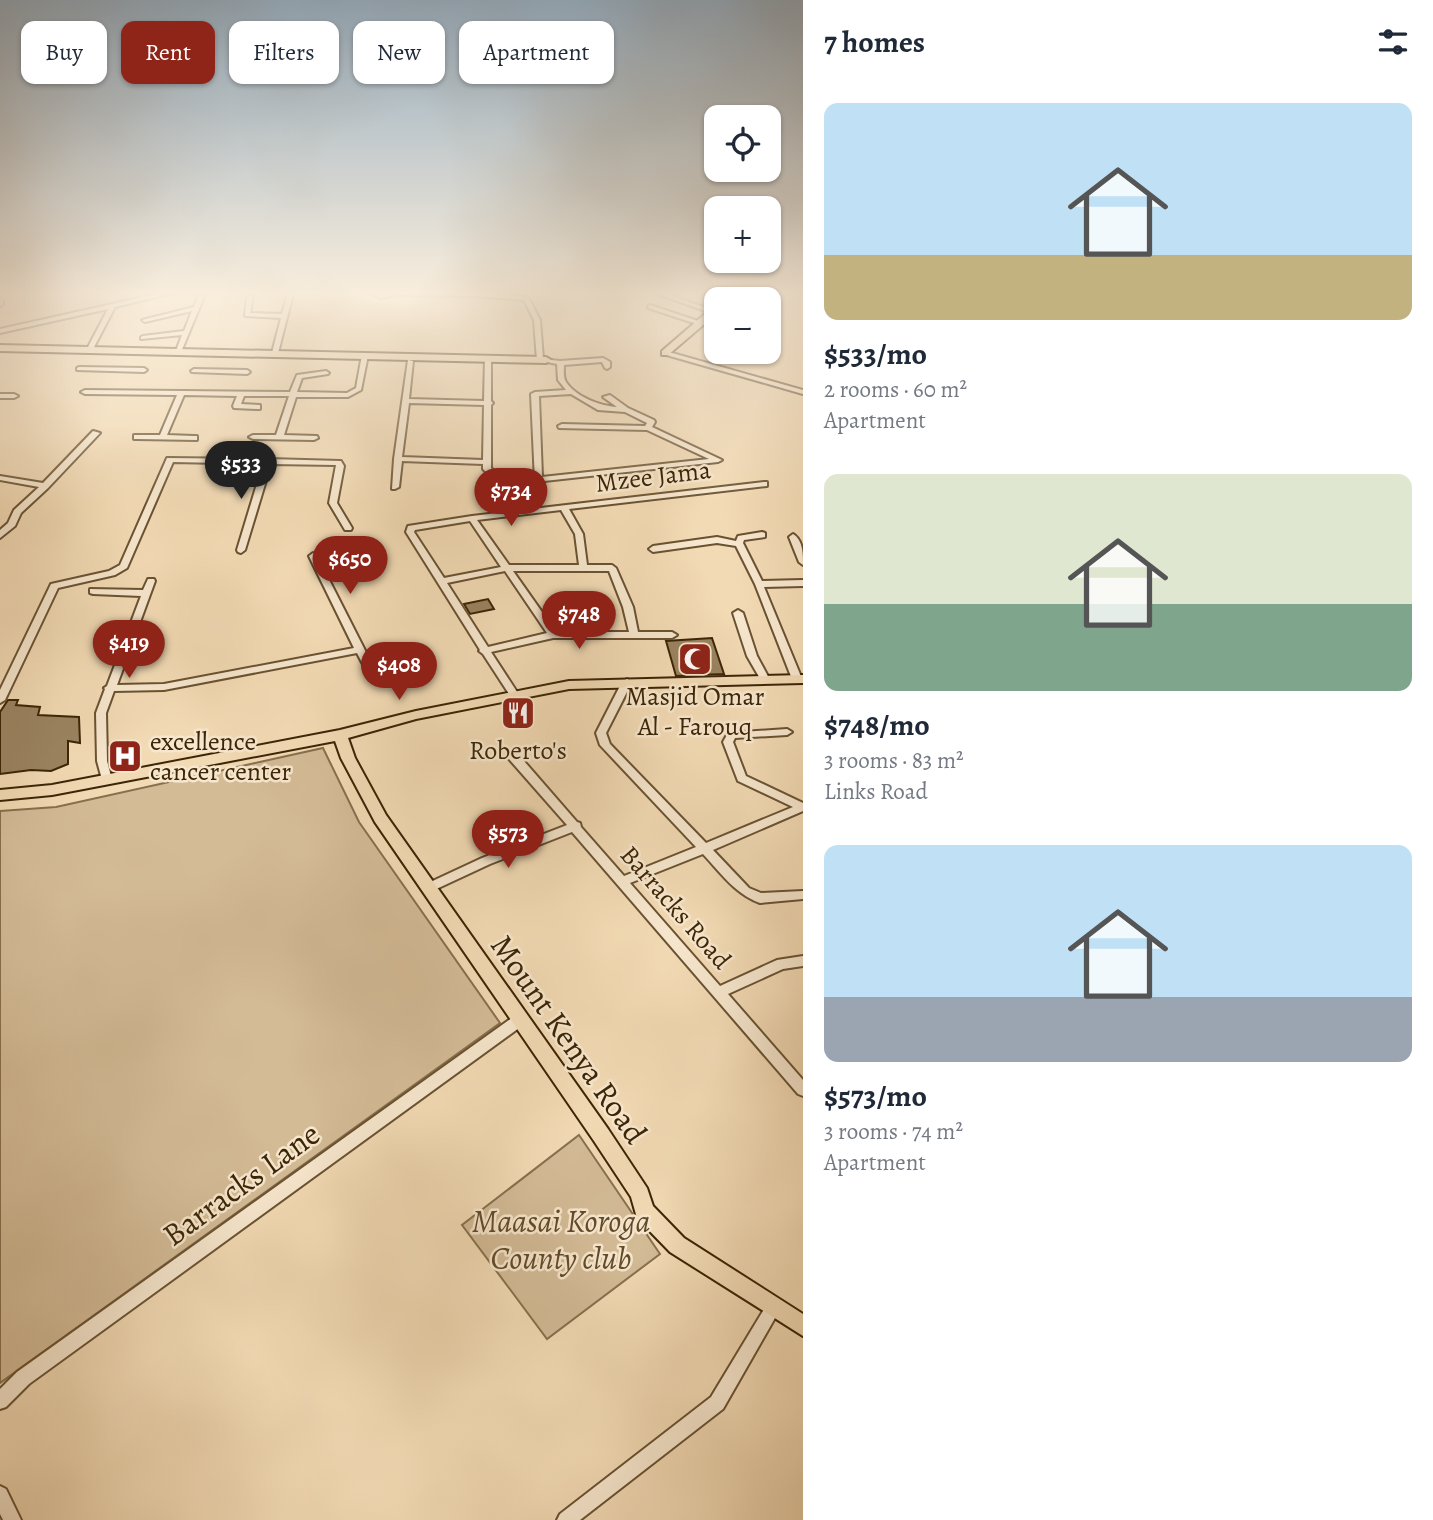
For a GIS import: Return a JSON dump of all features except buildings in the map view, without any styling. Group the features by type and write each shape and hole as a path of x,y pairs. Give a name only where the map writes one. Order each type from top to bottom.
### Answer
{"main road":[{"path":"0,795 52,790 107,780 569,685 800,679"},
{"name":"Mount Kenya Road","path":"341,734 348,758 380,818 640,1195 644,1211 677,1245 803,1326"}],"street":[{"path":"85,392 346,395 355,393 360,388 364,363"},
{"path":"395,487 410,363"},
{"path":"488,363 487,469 490,472 515,474"},
{"path":"560,363 561,380 572,392 601,408 625,410"},
{"path":"606,363 607,367"},
{"path":"700,363 803,392"},
{"path":"79,369 144,370"},
{"path":"118,392 129,370"},
{"path":"194,371 247,372"},
{"path":"207,393 212,372"},
{"path":"279,438 300,375 326,373"},
{"path":"562,426 648,428 718,460 538,480 535,394 572,392"},
{"path":"163,437 182,393"},
{"path":"241,393 237,406 257,407"},
{"path":"0,396 15,396"},
{"path":"607,397 625,410 650,421 652,423 648,428"},
{"path":"405,401 489,403"},
{"path":"2,530 96,433"},
{"path":"137,437 194,438"},
{"path":"253,437 314,438"},
{"path":"398,459 488,462"},
{"path":"0,700 54,586 116,572 124,566 169,461 339,464 332,500 348,528"},
{"path":"242,550 268,461"},
{"path":"0,478 45,486"},
{"name":"Mzee Jama","path":"514,695 410,530 421,525 472,518 764,484"},
{"path":"564,508 579,534 583,566"},
{"path":"472,518 554,635"},
{"path":"762,535 741,538 740,544 800,679"},
{"path":"793,537 803,562"},
{"path":"653,549 717,540 740,544"},
{"path":"313,556 374,678"},
{"path":"441,581 508,568 607,567 615,570 634,634"},
{"path":"107,780 102,761 99,727 101,713 150,581"},
{"path":"759,584 803,583"},
{"path":"93,591 145,593"},
{"path":"738,613 752,656 765,680"},
{"path":"484,651 554,635 672,635"},
{"path":"109,688 164,687 359,650"},
{"path":"626,682 601,733 603,743 737,884 750,894 761,898 803,895"},
{"path":"787,732 732,735 728,742 742,778 803,807"},
{"name":"Barracks Road","path":"513,755 803,1090"},
{"path":"623,881 803,807"},
{"path":"428,888 486,861 576,827"},
{"path":"720,992 781,964 803,961"},
{"name":"Barracks Lane","path":"0,1401 23,1378 521,1019"},
{"path":"566,1520 717,1403 774,1306"},
{"path":"0,1495 12,1520"}],"green space":[{"path":"323,748 359,822 500,1023 0,1383 0,811 56,807"},
{"name":"Maasai Koroga County club","path":"579,1135 660,1254 547,1339 462,1225"}],"place":[{"name":"Masjid Omar Al - Farouq","path":"695,659"},
{"name":"Roberto's","path":"518,713"},
{"name":"excellence cancer center","path":"125,756"}]}
